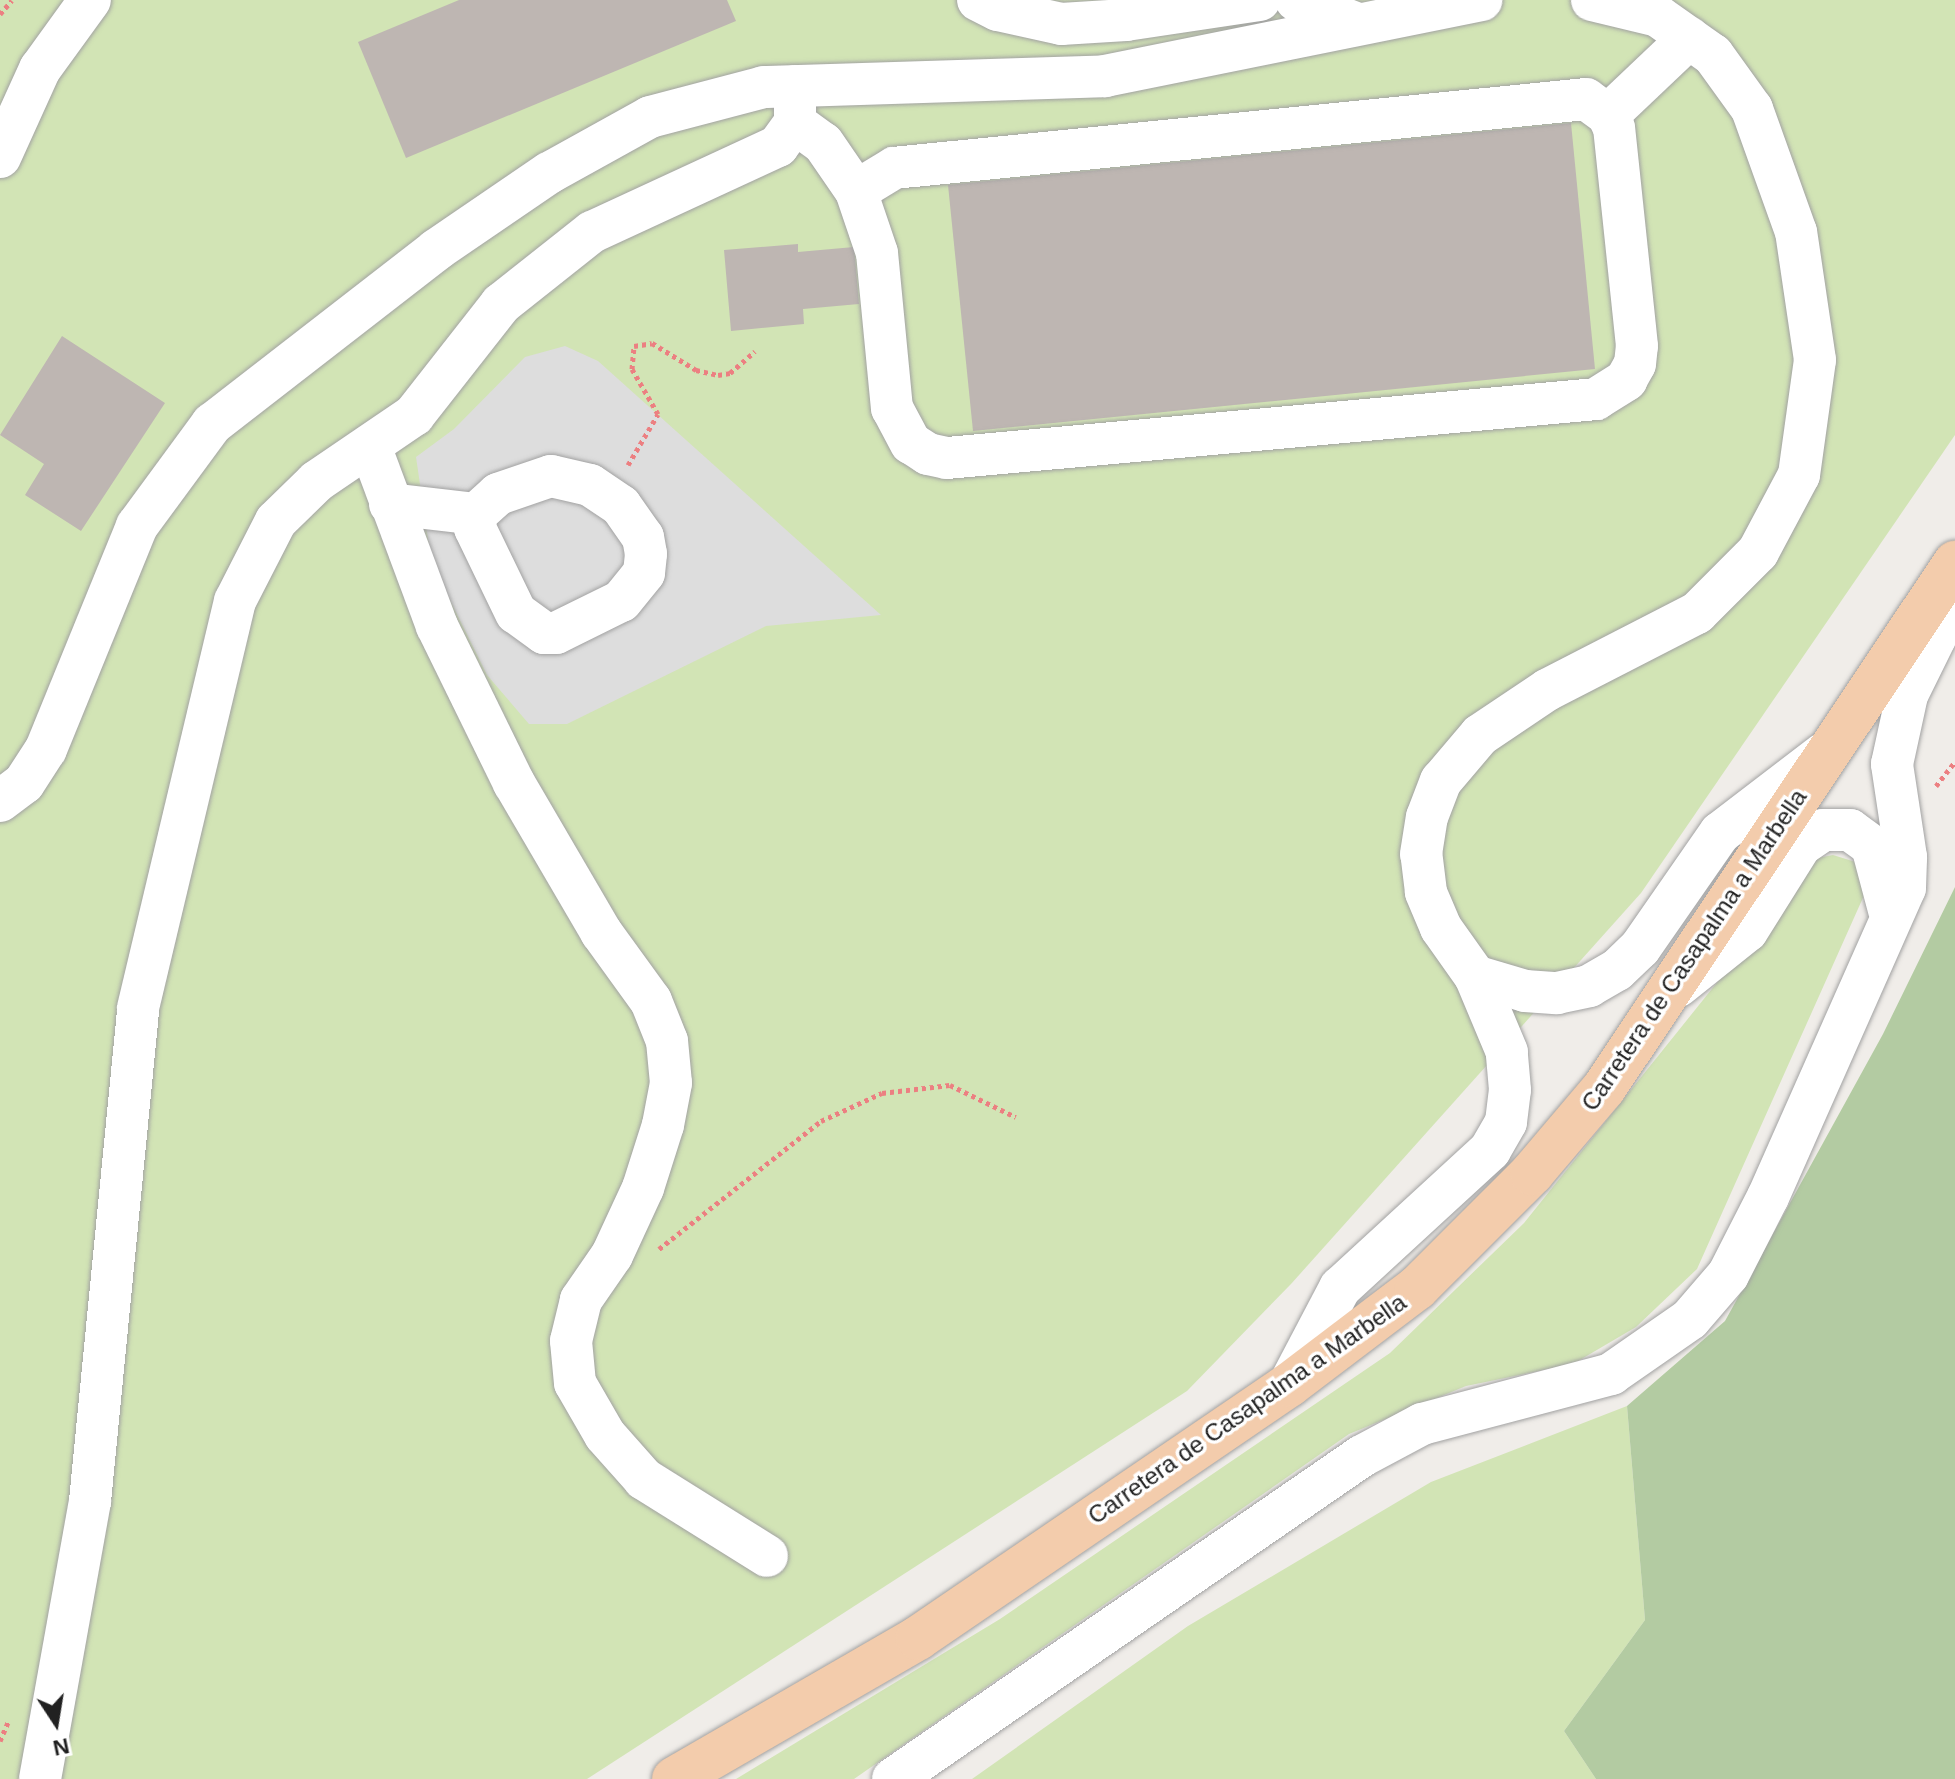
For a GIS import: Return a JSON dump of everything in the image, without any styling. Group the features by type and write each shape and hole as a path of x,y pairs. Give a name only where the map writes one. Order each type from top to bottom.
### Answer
{"main road":[{"name":"Carretera de Casapalma a Marbella","path":"674,1779 918,1638 1289,1385 1417,1288 1532,1173 1604,1088 1950,570"}],"street":[{"path":"0,157 40,69 90,0"},
{"path":"978,0 998,10 1061,24 1126,20 1260,0"},
{"path":"1296,0 1358,24"},
{"path":"795,105 1105,76 1481,0"},
{"path":"1289,1385 1340,1288 1490,1150 1506,1122 1507,1052 1475,976 1441,928 1426,892 1421,854 1427,817 1441,781 1480,735 1547,690 1697,613 1758,552 1799,475 1815,360 1796,232 1752,109 1713,55 1658,16 1592,0"},
{"path":"1608,115 1689,38"},
{"path":"0,801 24,783 46,749 137,526 212,424 436,250 549,173 650,117 764,87 795,105 856,191 877,253 892,408 911,443 928,454 967,457 1596,399 1626,380 1637,346 1614,128 1608,115 1586,99 1524,102 894,168 856,191"},
{"path":"40,1779 90,1501 138,1008 235,601 276,521 317,481 414,415 501,304 592,232 778,146 795,105"},
{"path":"370,446 437,626 514,783 601,932 651,1001 667,1041 671,1083 663,1125 643,1188 608,1262 581,1300 571,1341 575,1383 605,1435 644,1479 767,1556"},
{"path":"551,476 571,478 607,497 643,537 644,573 621,601 556,633 532,629 516,613 475,528 476,514 498,494 551,476"},
{"path":"390,504 476,514"},
{"path":"893,1779 1362,1456 1422,1424 1611,1374 1690,1319 1728,1275 1768,1197 1905,888 1906,857 1892,764 1907,695 1935,638 1950,570"},
{"path":"1475,976 1525,991 1557,993 1589,986 1617,970 1640,948 1720,833 1833,746"},
{"path":"1668,995 1747,931 1801,845 1823,830 1850,830 1872,846 1887,890 1890,923"}],"path":[{"path":"0,14 12,0"},
{"path":"607,497 657,420 657,408 632,369 634,346 652,343 696,370 718,375 730,373 755,351"},
{"path":"608,1262 623,1266 639,1265 821,1121 882,1093 950,1085 1016,1117"}],"green space":[{"path":"0,0 1955,0 1955,435 1641,893 1291,1284 1187,1391 587,1779 0,1779"},
{"path":"1833,855 1862,864 1866,891 1697,1269 1636,1327 1573,1364 1466,1386 1349,1434 854,1779 736,1779 1000,1619 1390,1353 1524,1223 1817,858"},
{"path":"1955,887 1955,1779 1596,1779 1564,1731 1645,1620 1627,1406 1725,1321 1883,1034"},
{"path":"1627,1406 1645,1620 1564,1731 1596,1779 972,1779 1188,1626 1431,1482"}],"shaded area":[{"path":"565,346 598,361 881,615 766,626 567,724 529,724 487,675 445,590 429,546 416,457 454,429 525,357"}],"building":[{"path":"459,0 727,0 736,21 406,158 358,42"},
{"path":"1571,123 1595,369 973,431 948,185"},
{"path":"798,244 798,252 854,247 859,304 803,309 804,324 731,331 724,250"},
{"path":"62,336 165,403 81,531 25,495 44,464 0,435"}]}
